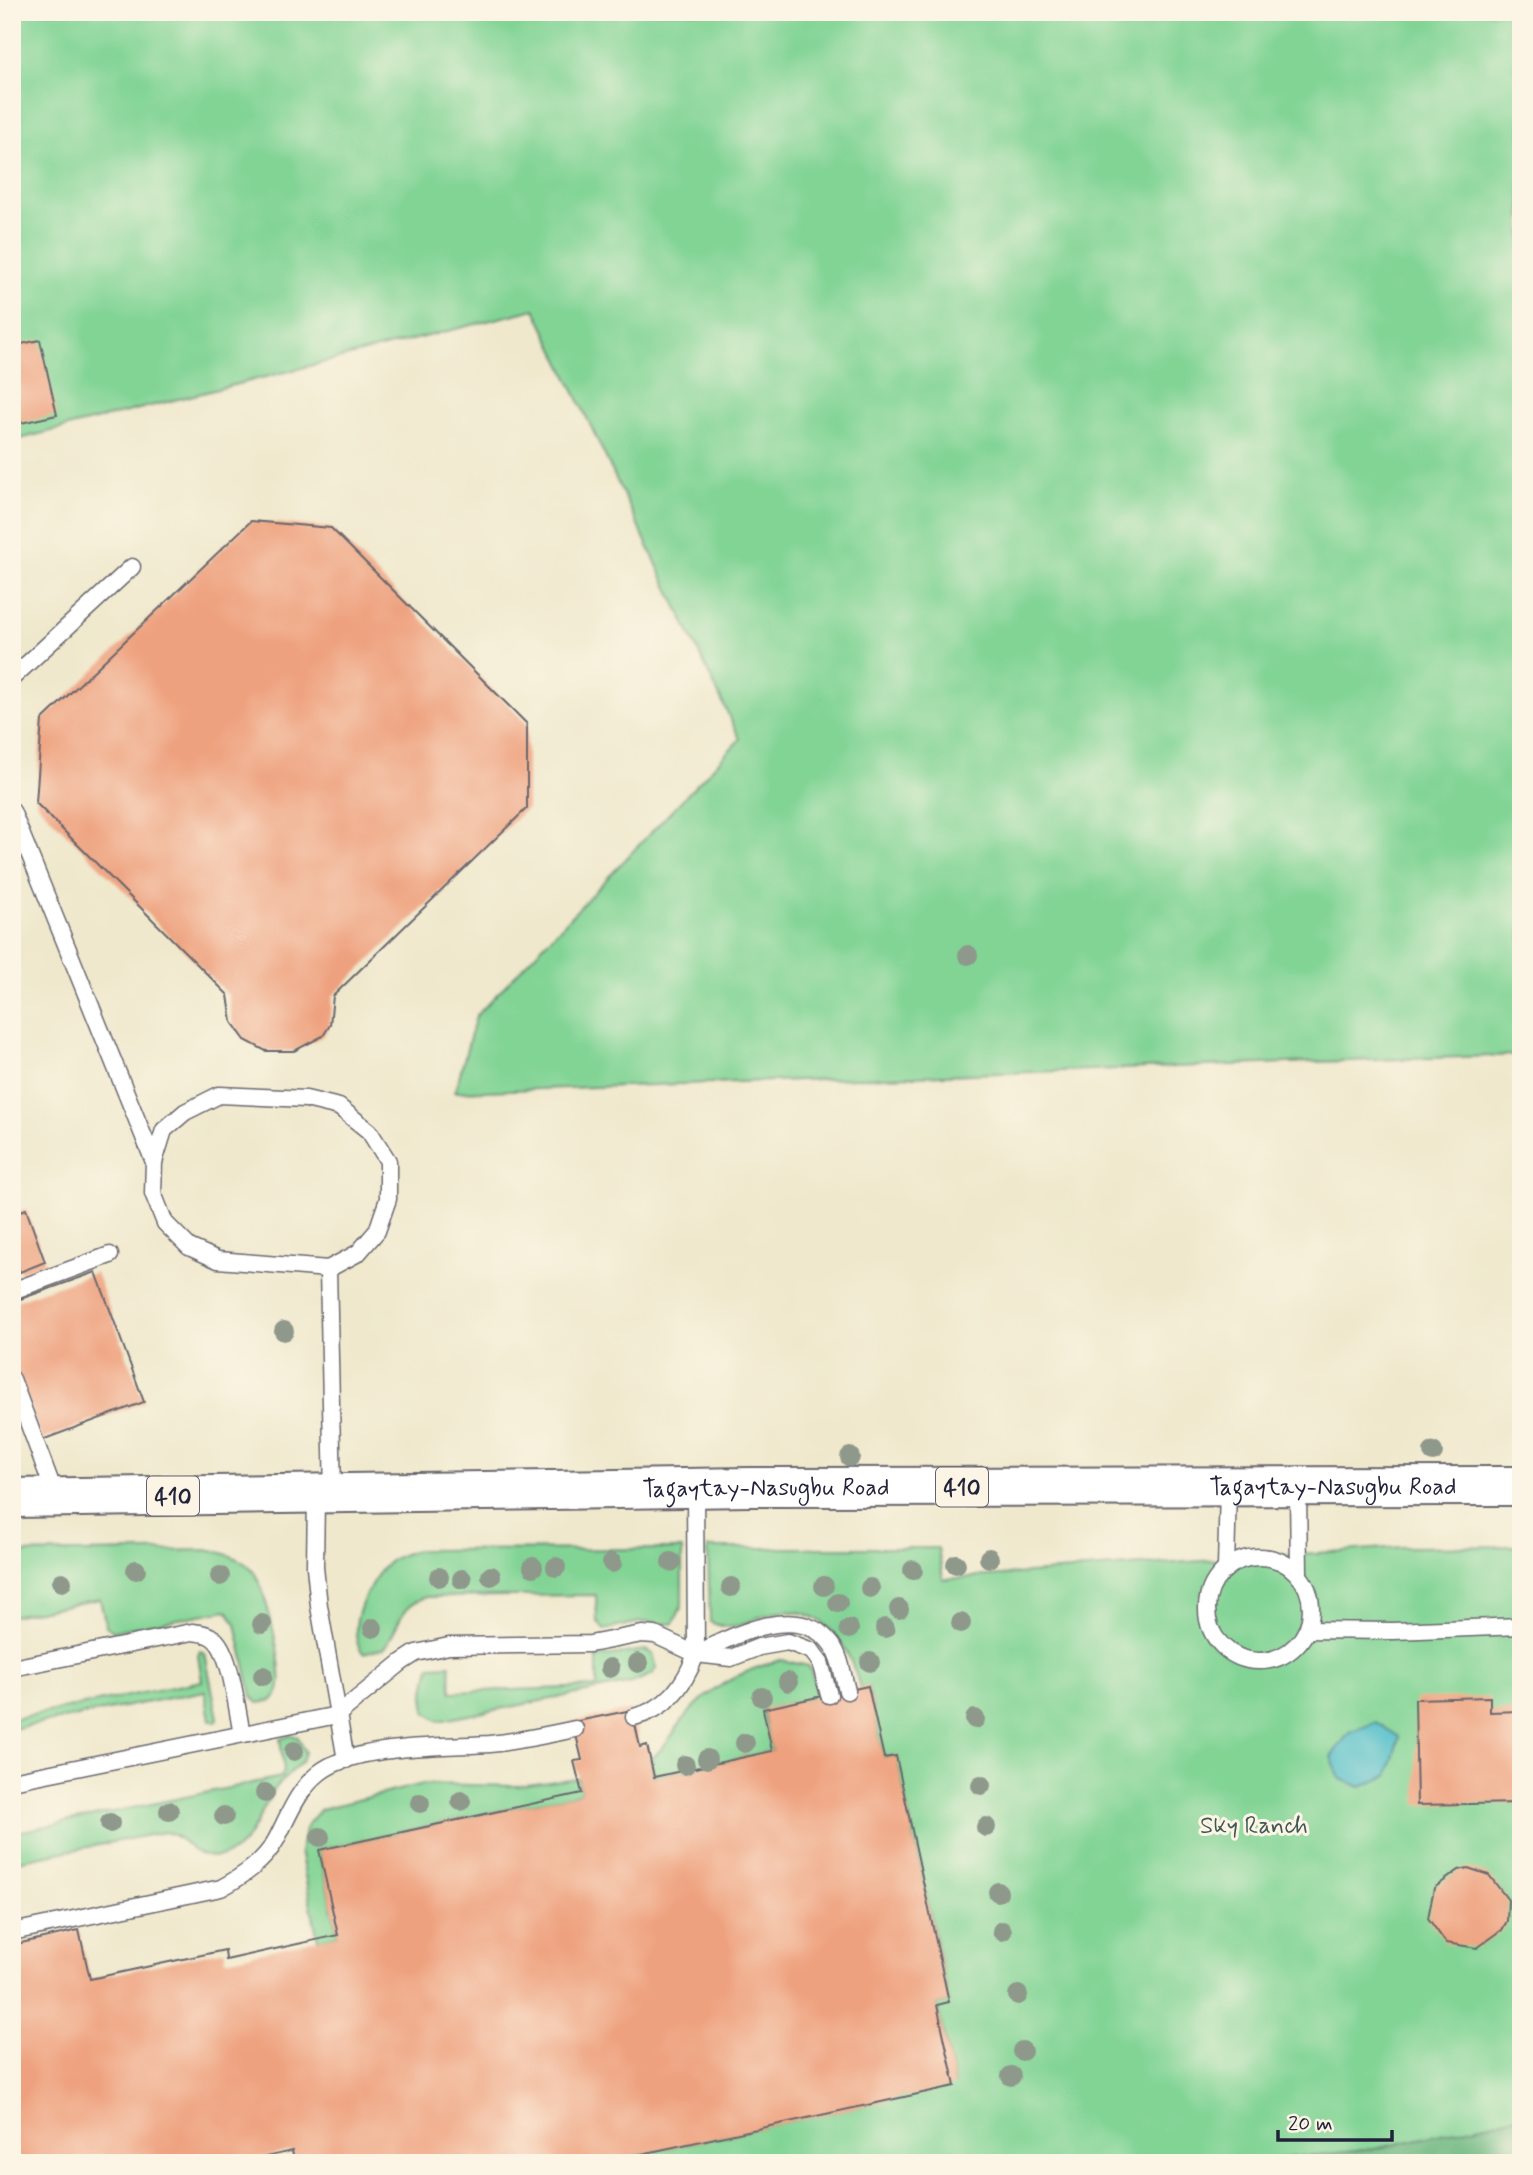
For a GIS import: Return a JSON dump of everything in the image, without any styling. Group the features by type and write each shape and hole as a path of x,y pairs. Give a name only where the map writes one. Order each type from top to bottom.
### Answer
{"main road":[{"name":"Tagaytay-Nasugbu Road","path":"12,1498 325,1496 695,1488 1521,1486"}],"lane":[{"path":"12,678 132,567"},
{"path":"12,811 154,1162"},
{"path":"219,1095 306,1099 339,1107 369,1131 388,1161 388,1199 377,1231 358,1252 328,1269 218,1260 189,1247 165,1223 153,1193 154,1162 164,1130 185,1112 219,1095"},
{"path":"12,1291 110,1255"},
{"path":"328,1269 325,1496 317,1586 346,1760"},
{"path":"12,1379 56,1497"},
{"path":"1226,1569 1228,1487"},
{"path":"1298,1487 1299,1575 1311,1601 1307,1630 1298,1644 1284,1655 1268,1660 1251,1660 1227,1650 1212,1630 1207,1614 1208,1597 1215,1581 1226,1569 1238,1561 1264,1558 1277,1560 1299,1575"},
{"path":"634,1717 668,1700 690,1672 696,1654 695,1488"},
{"path":"696,1654 726,1639 768,1625 799,1625 825,1637 832,1645 847,1691"},
{"path":"1307,1630 1521,1626"},
{"path":"12,1668 191,1632 202,1633 212,1637 225,1651 242,1734"},
{"path":"12,1781 337,1715 401,1662 432,1649 590,1644 642,1634 655,1635 696,1654 731,1658 776,1644 799,1645 812,1651 820,1662 829,1695"},
{"path":"12,1932 221,1888 243,1876 261,1860 275,1841 300,1792 332,1763 393,1750 525,1740 575,1729"}],"green space":[{"path":"12,12 1521,12 1521,1055 455,1092 476,1016 740,739 535,309 12,441"},
{"name":"Sky Ranch","path":"1521,1546 1521,2116 1375,2149 1240,2163 600,2163 955,2085 937,2005 949,2002 896,1756 884,1758 868,1687 860,1688 848,1655 830,1629 803,1613 767,1615 734,1627 710,1622 708,1548 938,1548 943,1579 1402,1547"},
{"path":"682,1549 682,1606 673,1624 641,1622 604,1630 597,1621 596,1595 428,1597 412,1604 406,1610 385,1648 363,1653 358,1643 357,1619 373,1582 390,1561 413,1551"},
{"path":"212,1550 241,1561 255,1574 260,1584 274,1633 280,1669 278,1693 271,1701 258,1703 252,1696 236,1624 227,1610 113,1631 106,1626 100,1599 12,1616 12,1553"},
{"path":"645,1650 653,1654 657,1668 653,1674 632,1683 439,1721 426,1713 424,1695 430,1666 450,1665 451,1692 597,1687 597,1657"},
{"path":"200,1651 205,1654 218,1718 216,1722 210,1720 205,1691 12,1729 12,1719 202,1681 198,1655"},
{"path":"781,1660 809,1666 820,1697 763,1710 772,1751 654,1777 650,1760 697,1704 730,1680"},
{"path":"291,1735 298,1737 305,1752 302,1761 275,1789 250,1835 232,1852 220,1856 206,1856 176,1836 164,1832 12,1862 12,1833 281,1777 284,1771 280,1739"},
{"path":"578,1778 582,1793 319,1850 338,1935 318,1940 300,1851 307,1825 321,1809 423,1784 519,1786"},
{"path":"1521,2116 1521,2163 1240,2163 1375,2149"}],"water":[{"path":"1376,1722 1399,1737 1388,1776 1361,1787 1340,1779 1331,1757 1349,1733"}],"building":[{"path":"40,340 57,415 12,425 12,346"},
{"path":"251,521 331,528 527,724 527,808 333,996 330,1025 323,1036 294,1051 266,1051 245,1040 232,1022 228,995 36,803 42,720"},
{"path":"26,1209 45,1262 20,1272 12,1251 12,1214"},
{"path":"96,1272 144,1402 42,1440 12,1360 12,1302"},
{"path":"868,1686 884,1758 896,1756 949,2002 937,2005 955,2086 600,2163 387,2163 387,2159 367,2163 295,2163 292,2151 239,2163 12,2163 12,1945 79,1930 90,1979 225,1950 226,1960 338,1935 319,1850 582,1793 574,1761 582,1760 573,1722 632,1710 640,1747 647,1745 654,1777 772,1751 763,1709"},
{"path":"1490,1697 1490,1712 1521,1711 1521,1803 1417,1805 1415,1699"},
{"path":"1468,1868 1489,1875 1508,1900 1507,1921 1502,1930 1477,1948 1446,1943 1428,1918 1434,1888 1459,1870"}]}
